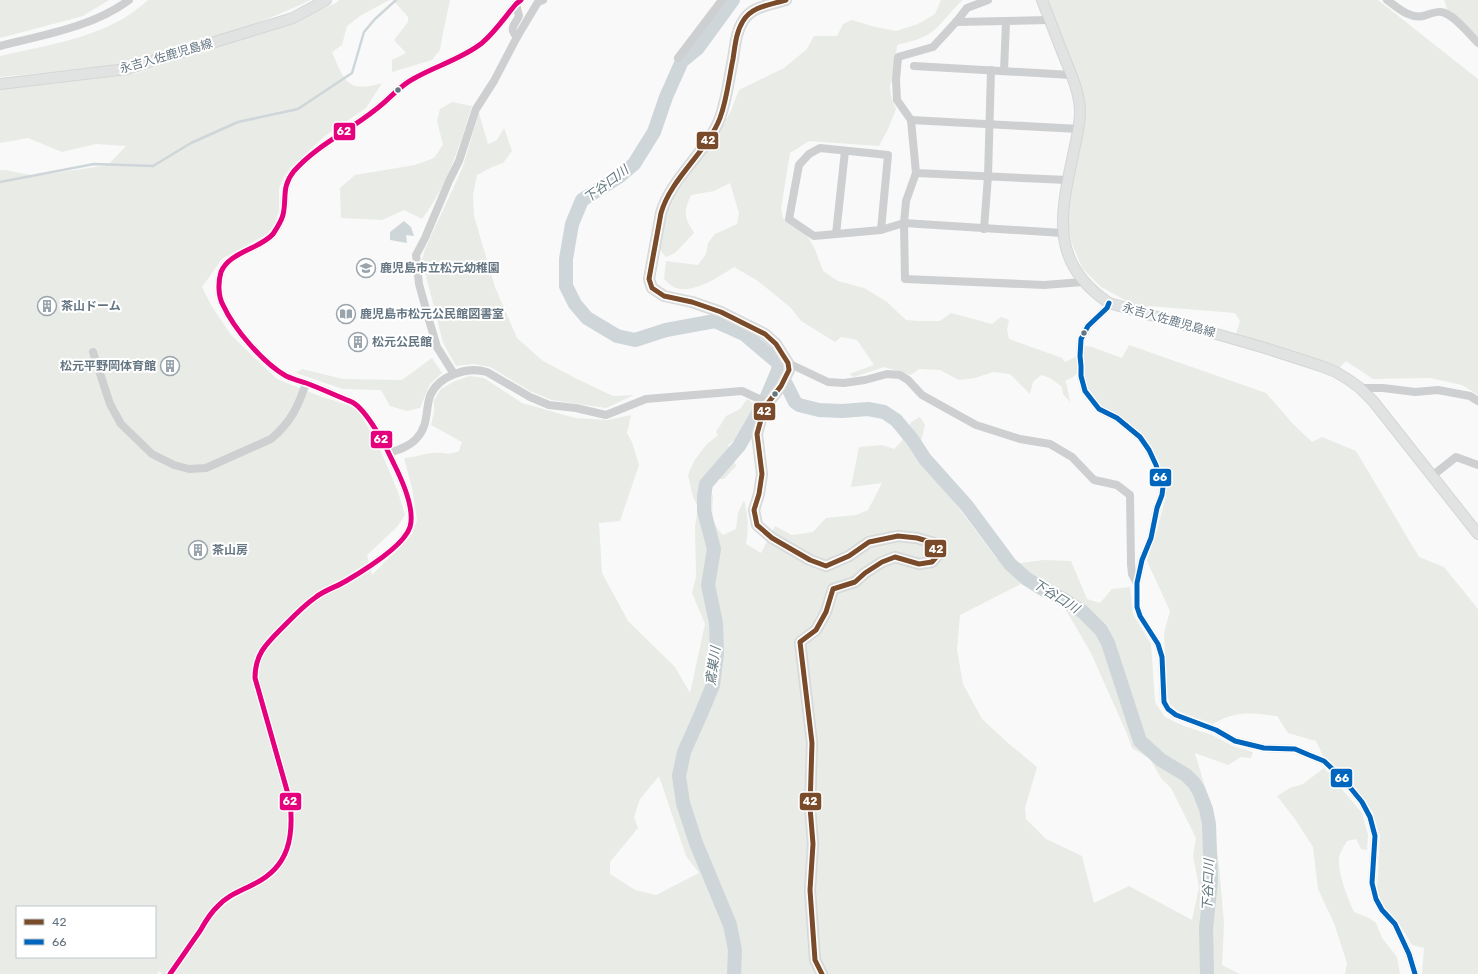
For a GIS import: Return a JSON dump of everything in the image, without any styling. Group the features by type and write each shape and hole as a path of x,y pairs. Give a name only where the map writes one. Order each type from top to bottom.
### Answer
{"main road":[{"name":"永吉入佐鹿児島線","path":"0,84 127,69 292,18 326,0"},
{"path":"786,0 756,9 749,14 743,22 736,40 727,93 720,119 706,143 664,203 660,213 649,279 652,288 664,296 692,302 721,312 765,334 776,344 789,366 781,386 768,403 762,416 757,434 762,474 759,494 754,510 757,525 772,538 785,546 810,560 826,566 849,556 869,542 898,536 917,538 934,543 938,555 932,562 919,564 895,557 882,562 854,582 833,589 826,612 816,630 800,642 812,743 810,807 813,844 810,890 815,960 822,974"},
{"name":"永吉入佐鹿児島線","path":"1042,0 1071,74 1080,111 1079,129 1067,180 1062,219 1066,251 1084,282 1095,294 1109,303 1265,348 1336,372 1360,388 1373,401 1478,534"}],"street":[{"path":"0,46 62,31 118,8 129,0"},
{"path":"454,374 437,347 419,284 416,255 459,161 476,109 494,81 517,37 538,2 543,0"},
{"path":"678,58 722,0"},
{"path":"988,0 967,8 933,46 898,58 896,80 898,100 911,120 916,172 906,202 904,224 905,279 1044,285 1084,282"},
{"path":"1387,0 1403,11 1415,16 1439,11 1446,13 1478,43"},
{"path":"517,37 512,32 514,25 520,16 519,2"},
{"path":"170,974 217,906 228,896 256,884 271,874 282,861 289,846 292,833 290,801 255,678 256,661 259,655 265,646 304,607 318,596 346,581 387,554 402,540 410,528 412,512 400,475 389,453 358,405 287,376 257,353 240,332 223,305 219,293 221,272 226,264 271,236 278,227 283,215 284,191 289,178 294,171 327,142 375,111 401,86 481,44 519,2"},
{"path":"956,22 1049,20"},
{"path":"1004,71 1006,22"},
{"path":"914,66 1071,74"},
{"path":"984,229 988,176 991,70"},
{"path":"911,120 1079,129"},
{"path":"881,230 888,155 820,148 809,154 798,165 789,219 814,236 881,230 904,224 1063,233"},
{"path":"836,234 845,151"},
{"path":"916,172 1067,180"},
{"path":"1109,303 1107,308 1088,326 1081,338 1081,376 1085,391 1099,409 1117,418 1140,437 1149,450 1156,465 1163,487 1151,538 1142,560 1137,583 1137,607 1144,624 1158,644 1162,657 1164,702 1168,709 1176,715 1216,730 1235,741 1264,748 1295,749 1324,761 1344,780 1362,802 1370,817 1375,836 1372,883 1376,899 1382,910 1395,924 1409,954 1415,974"},
{"path":"93,352 110,404 121,424 152,454 174,465 189,469 206,468 272,439 294,414 306,383"},
{"path":"789,366 828,382 844,383 865,380 886,374 900,375 908,380 922,395 976,425 1020,439 1050,444 1072,457 1094,480 1117,485 1130,495 1131,564 1132,574 1137,583"},
{"path":"389,453 416,440 424,428 430,398 434,389 454,374 473,370 487,372 530,397 549,404 606,415 646,399 742,391 768,403"},
{"path":"1360,388 1383,388 1415,392 1438,390 1470,396 1478,401"},
{"path":"1432,476 1456,456 1478,465"}],"shaded area":[{"path":"0,0 109,0 83,16 0,38"},
{"path":"148,0 310,0 244,29 122,65 0,77 0,56 59,43 97,31 116,23 133,13"},
{"path":"339,0 389,0 360,16 347,26 342,45 332,52 340,70 348,82 361,87 382,83 366,108 325,136 291,167 284,177 279,189 279,210 275,223 267,234 222,259 202,287 211,305 231,335 277,379 357,409 378,444 398,492 405,515 397,527 367,555 372,575 412,534 417,520 412,488 404,458 430,453 448,454 459,451 462,442 431,425 434,412 434,400 441,389 455,381 470,376 484,378 522,403 575,418 608,420 631,415 627,433 632,442 639,465 620,521 599,523 602,573 628,621 675,667 690,693 705,624 692,593 696,577 695,527 698,507 693,497 688,475 694,461 706,445 718,435 716,432 726,416 740,409 747,399 756,405 737,438 728,445 736,466 724,479 700,479 713,496 712,512 714,521 723,535 736,529 738,513 744,500 748,522 746,544 761,553 775,526 792,535 813,532 826,518 856,515 868,510 882,483 851,487 859,447 882,445 894,449 901,442 911,422 920,417 925,425 921,441 938,483 997,559 1021,563 1044,560 1071,561 1087,599 1100,603 1112,589 1130,587 1133,614 1151,644 1155,702 1165,717 1184,726 1212,735 1233,746 1253,752 1251,758 1241,757 1228,765 1195,753 1211,807 1219,866 1224,923 1222,965 1240,974 162,974 159,971 157,974 0,974 0,170 36,176 108,165 126,146 96,144 62,152 28,138 0,143 0,88 134,74 279,27 336,3","holes":["1021,584 1063,605 1091,653 1132,748 1150,759 1161,778 1171,788 1196,838 1193,856 1199,887 1192,920 1129,886 1094,903 1082,856 1046,839 1026,819 1025,808 1037,767 982,719 963,684 957,650 960,615","659,776 686,856 699,873 656,895 635,890 610,874 610,862 638,828 634,817 640,799"]},
{"path":"393,0 450,0 440,50 432,60 392,72 392,60 406,53 394,40 408,22 408,17"},
{"path":"941,0 963,0 929,34 916,40 897,45 894,75 890,86 891,96 896,109 879,146 809,141 790,153 781,209 783,218 803,229 814,247 823,271 838,281 864,288 887,302 906,320 940,321 951,313 992,324 1001,317 1009,320 1007,330 1009,339 1062,358 1065,362 1077,356 1079,372 1065,381 1070,402 1063,394 1062,387 1050,378 1041,375 1033,382 1030,394 1010,374 993,372 975,378 959,380 940,370 919,369 911,375 884,367 854,377 849,374 874,365 857,340 841,337 835,342 801,321 791,308 758,281 734,267 722,275 691,289 676,288 671,286 664,279 666,261 698,265 706,254 708,243 715,234 737,224 739,213 730,183 714,191 691,195 686,215 688,223 694,233 675,253 666,257 660,250 666,212 676,194 730,113 739,90 784,68 807,49 814,36 837,36 843,24 852,20 875,27 896,31 918,24 935,14"},
{"path":"1047,0 1378,0 1478,79 1478,395 1462,385 1430,378 1373,379 1346,361 1339,368 1236,334 1240,321 1235,313 1149,306 1143,310 1101,287 1082,268 1071,241 1067,218 1072,178 1085,113"},
{"path":"1444,0 1478,0 1478,40 1447,9"},
{"path":"452,102 472,106 446,179 439,193 422,219 404,210 382,220 341,218 340,188 355,175 415,165 434,158 443,145 437,121 440,109"},
{"path":"479,113 488,144 497,140 504,128 512,151 503,163 477,175 473,195 474,216 495,287 517,338 543,361 579,380 613,396 634,395 606,408 552,400 530,391 490,367 473,364 456,366 443,343 422,260 425,249 462,169"},
{"path":"404,221 411,227 414,236 406,235 407,243 390,240 390,232"},
{"path":"1129,345 1266,393 1293,424 1312,442 1322,437 1356,451 1419,557 1444,567 1478,609 1478,974 1422,974 1424,948 1412,945 1397,920 1385,909 1377,890 1380,836 1373,812 1346,776 1323,756 1316,741 1288,733 1277,716 1244,714 1229,716 1213,724 1178,711 1170,704 1167,694 1164,633 1170,611 1147,561 1166,496 1164,476 1151,446 1139,432 1101,406 1088,389 1084,376 1084,346 1092,347 1122,358"},
{"path":"432,358 442,373 430,384 420,408 407,411 390,406 381,390 343,389 296,373 302,369 343,379 402,380"},
{"path":"1324,768 1362,813 1368,835 1367,850 1361,849 1356,839 1347,841 1340,855 1340,872 1346,893 1354,912 1369,918 1376,923 1382,938 1397,957 1400,974 1345,974 1347,963 1334,923 1318,889 1313,847 1295,819 1277,796 1290,788 1303,784"}],"waterway":[{"path":"0,182 94,164 153,166 191,143 238,122 298,109 352,73 364,32 375,19 396,0"},
{"name":"鳶巣川","path":"733,0 698,48 682,61 666,97 654,132 634,164 620,176 582,200 572,224 566,259 566,286 575,304 587,318 617,336 635,340 666,330 715,321 744,334 777,362 779,368 765,401 739,446 706,484 704,511 714,549 708,585 716,623 717,654 713,685 684,752 679,776 683,803 696,843 730,925 735,950 734,974"},
{"name":"下谷口川","path":"786,384 795,402 799,405 819,410 842,411 868,409 884,412 896,420 912,439 925,459 967,506 1010,564 1027,579 1083,612 1101,630 1108,643 1140,741 1161,760 1186,775 1194,783 1206,809 1209,824 1211,881 1206,928 1207,974"}],"transit line":[{"name":"62","path":"170,974 215,909 230,896 266,877 275,869 287,850 291,827 290,801 255,678 255,670 262,651 275,635 311,601 323,592 362,571 392,550 406,534 410,527 411,520 411,512 407,495 401,478 382,439 364,413 352,402 286,376 268,363 242,335 223,305 219,289 221,272 225,265 231,260 261,243 273,234 283,215 287,182 294,171 303,162 313,153 375,110 408,82 421,74 474,49 487,39 521,0"},
{"name":"42","path":"786,0 756,9 747,16 741,25 736,39 726,96 720,118 707,142 673,188 666,200 661,213 649,279 652,288 664,296 692,302 721,312 765,334 776,344 788,363 789,370 781,386 768,403 762,416 757,434 762,474 759,494 754,510 757,525 772,538 810,560 826,566 849,556 869,542 898,536 917,538 934,543 938,555 932,562 919,564 895,557 882,562 865,573 855,582 833,589 826,612 816,630 800,642 812,743 810,807 813,844 810,890 815,960 822,974"},
{"name":"66","path":"1109,303 1107,308 1088,326 1081,339 1081,376 1085,391 1099,409 1117,418 1140,437 1149,450 1156,465 1163,487 1151,538 1142,560 1137,583 1137,607 1140,616 1158,644 1162,657 1164,702 1168,709 1176,715 1216,730 1235,741 1264,748 1295,749 1324,761 1344,780 1362,802 1370,817 1375,836 1372,883 1376,899 1382,910 1395,924 1409,954 1415,974"}],"place":[{"name":"鹿児島市立松元幼稚園","path":"366,268"},
{"name":"茶山ドーム","path":"47,306"},
{"name":"鹿児島市松元公民館図書室","path":"346,314"},
{"name":"松元公民館","path":"358,342"},
{"name":"松元平野岡体育館","path":"170,366"},
{"name":"茶山房","path":"198,550"}]}
